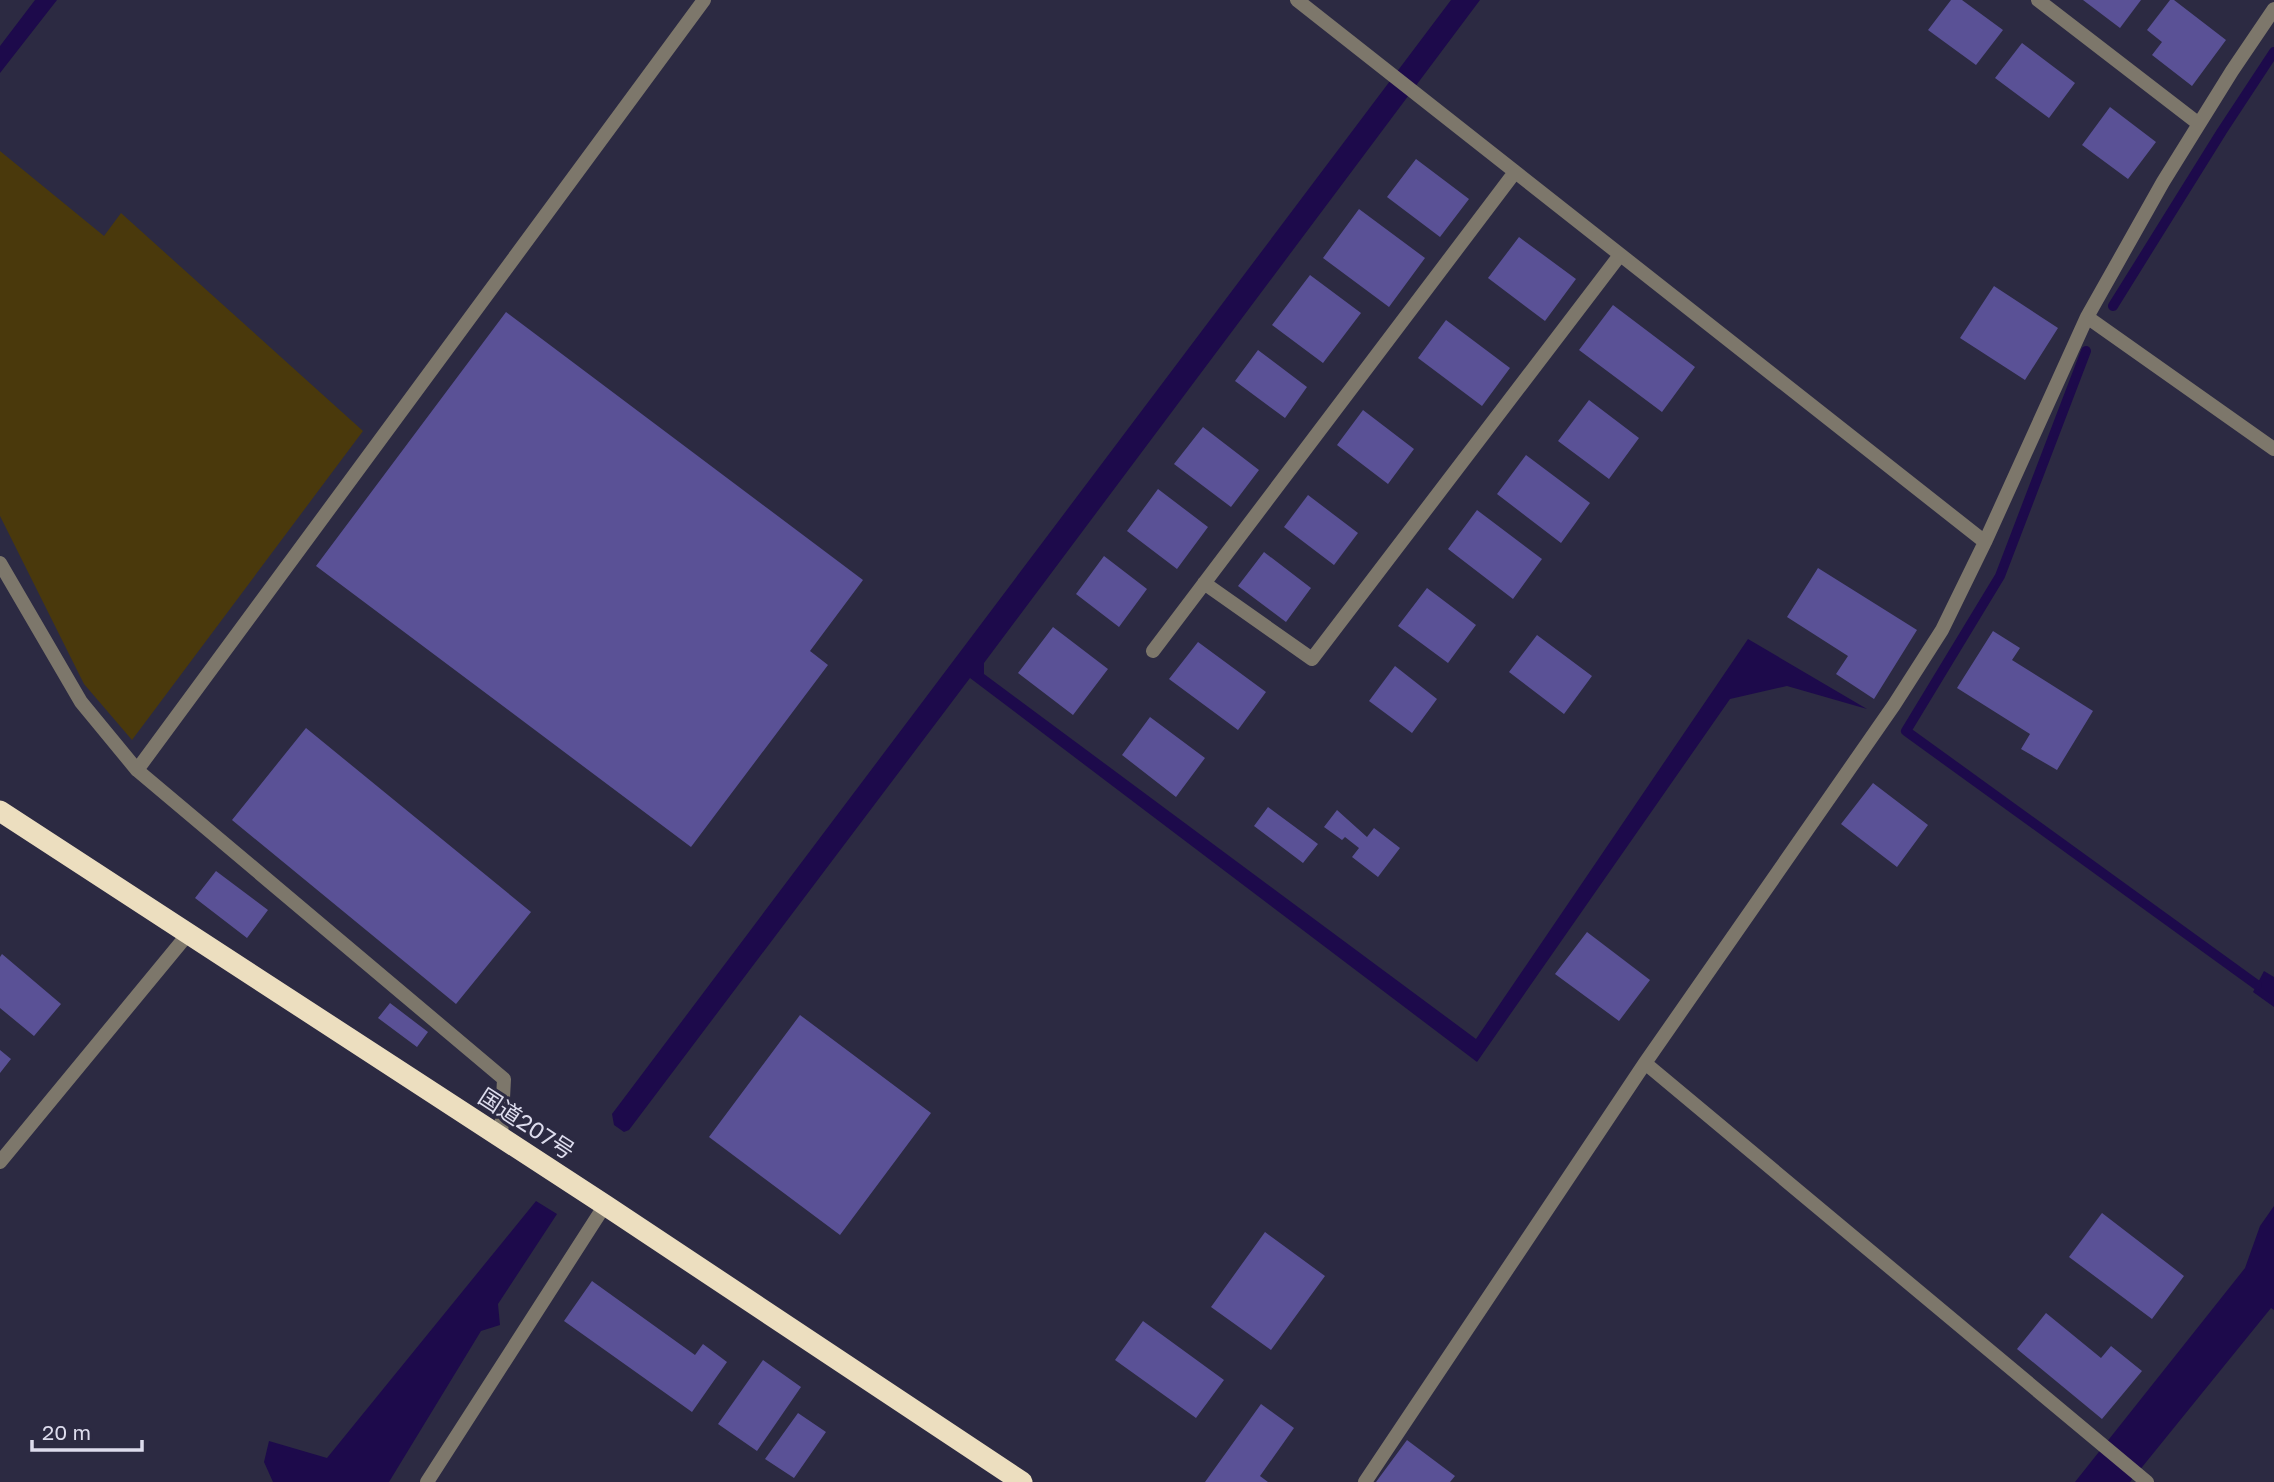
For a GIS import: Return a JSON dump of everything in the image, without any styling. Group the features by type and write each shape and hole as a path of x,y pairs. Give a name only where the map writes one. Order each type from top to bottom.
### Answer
{"highway":[{"name":"国道207号","path":"0,811 605,1205 1022,1482"}],"street":[{"path":"137,771 704,0"},
{"path":"1297,0 1985,542"},
{"path":"2038,0 2199,124"},
{"path":"1365,1482 1645,1062 1894,705 1942,630 2087,317 2163,182 2274,9"},
{"path":"1153,651 1515,172"},
{"path":"1204,583 1312,659 1620,255"},
{"path":"2087,317 2274,449"},
{"path":"0,563 80,702 137,771 504,1079 501,1137"},
{"path":"0,1162 188,934"},
{"path":"1645,1062 2143,1478"},
{"path":"427,1482 605,1205"}],"shaded area":[{"path":"35,0 57,0 0,73 0,46"},
{"path":"1451,0 1480,0 984,663 984,674 1476,1039 1748,639 1867,709 1787,686 1730,699 1477,1062 970,678 629,1130 624,1132 614,1125 612,1114"},
{"path":"0,151 104,236 121,213 363,431 132,740 84,684 0,516"},
{"path":"2264,971 2274,977 2274,1007 2253,992"},
{"path":"536,1201 557,1214 498,1304 500,1325 481,1331 389,1482 273,1482 264,1462 269,1441 327,1458"},
{"path":"2274,1206 2274,1310 2271,1308 2130,1482 2075,1482 2245,1268 2260,1226"}],"building":[{"path":"1951,0 1962,0 2003,30 1976,65 1928,30"},
{"path":"2083,0 2141,0 2120,28"},
{"path":"2170,0 2174,0 2226,40 2192,86 2152,55 2162,42 2147,30"},
{"path":"2022,43 2075,83 2049,118 1995,78"},
{"path":"2110,107 2156,142 2128,179 2082,145"},
{"path":"1416,159 1469,199 1440,237 1387,197"},
{"path":"1359,209 1425,258 1389,307 1323,258"},
{"path":"1519,237 1576,279 1545,321 1488,278"},
{"path":"1310,275 1361,313 1323,363 1272,325"},
{"path":"1994,286 2058,328 2025,380 1960,338"},
{"path":"1613,305 1695,367 1662,412 1579,350"},
{"path":"506,312 863,580 810,651 828,665 691,847 316,566"},
{"path":"1446,320 1510,368 1482,406 1418,358"},
{"path":"1258,350 1307,387 1285,418 1235,381"},
{"path":"1589,400 1639,438 1609,479 1558,441"},
{"path":"1363,410 1414,449 1388,484 1337,445"},
{"path":"1203,427 1259,470 1231,507 1174,464"},
{"path":"1526,455 1590,503 1561,543 1497,494"},
{"path":"1158,489 1208,527 1177,569 1127,531"},
{"path":"1308,495 1358,533 1334,565 1284,527"},
{"path":"1477,510 1542,559 1513,599 1448,549"},
{"path":"1264,552 1311,588 1286,622 1238,586"},
{"path":"1104,556 1147,589 1119,627 1076,594"},
{"path":"1818,568 1917,630 1874,699 1836,674 1848,656 1787,617"},
{"path":"1427,588 1476,625 1448,663 1398,626"},
{"path":"1053,627 1108,669 1073,715 1018,673"},
{"path":"1993,631 2020,648 2012,660 2093,711 2057,770 2021,749 2030,734 1957,688"},
{"path":"1537,635 1592,676 1564,714 1509,672"},
{"path":"1198,642 1266,692 1238,730 1169,679"},
{"path":"1395,666 1437,699 1412,733 1369,701"},
{"path":"1150,717 1205,758 1176,797 1122,755"},
{"path":"306,728 531,912 456,1004 232,820"},
{"path":"1873,783 1928,825 1897,867 1841,824"},
{"path":"1268,807 1318,844 1303,863 1254,826"},
{"path":"1337,810 1367,837 1374,828 1400,848 1378,877 1352,857 1359,848 1345,837 1342,840 1324,827"},
{"path":"216,871 268,910 247,938 195,898"},
{"path":"1587,932 1650,980 1619,1021 1555,974"},
{"path":"2,954 61,1004 34,1036 0,1008"},
{"path":"390,1003 428,1032 417,1047 378,1018"},
{"path":"800,1015 931,1113 840,1235 709,1137"},
{"path":"0,1050 11,1059 0,1073"},
{"path":"2102,1213 2184,1276 2152,1319 2069,1257"},
{"path":"1265,1232 1325,1276 1271,1350 1211,1307"},
{"path":"592,1281 695,1355 703,1344 727,1362 692,1412 564,1321"},
{"path":"2046,1313 2101,1358 2111,1346 2142,1371 2102,1419 2017,1349"},
{"path":"1143,1321 1224,1380 1196,1418 1115,1360"},
{"path":"763,1360 801,1387 757,1451 718,1424"},
{"path":"1261,1404 1294,1428 1260,1476 1268,1482 1205,1482"},
{"path":"798,1413 826,1432 794,1478 765,1459"},
{"path":"1407,1440 1455,1476 1450,1482 1376,1482"}],"waterway":[{"path":"2113,306 2274,52"},
{"path":"2086,351 2000,576 1906,731 2257,985"}]}
